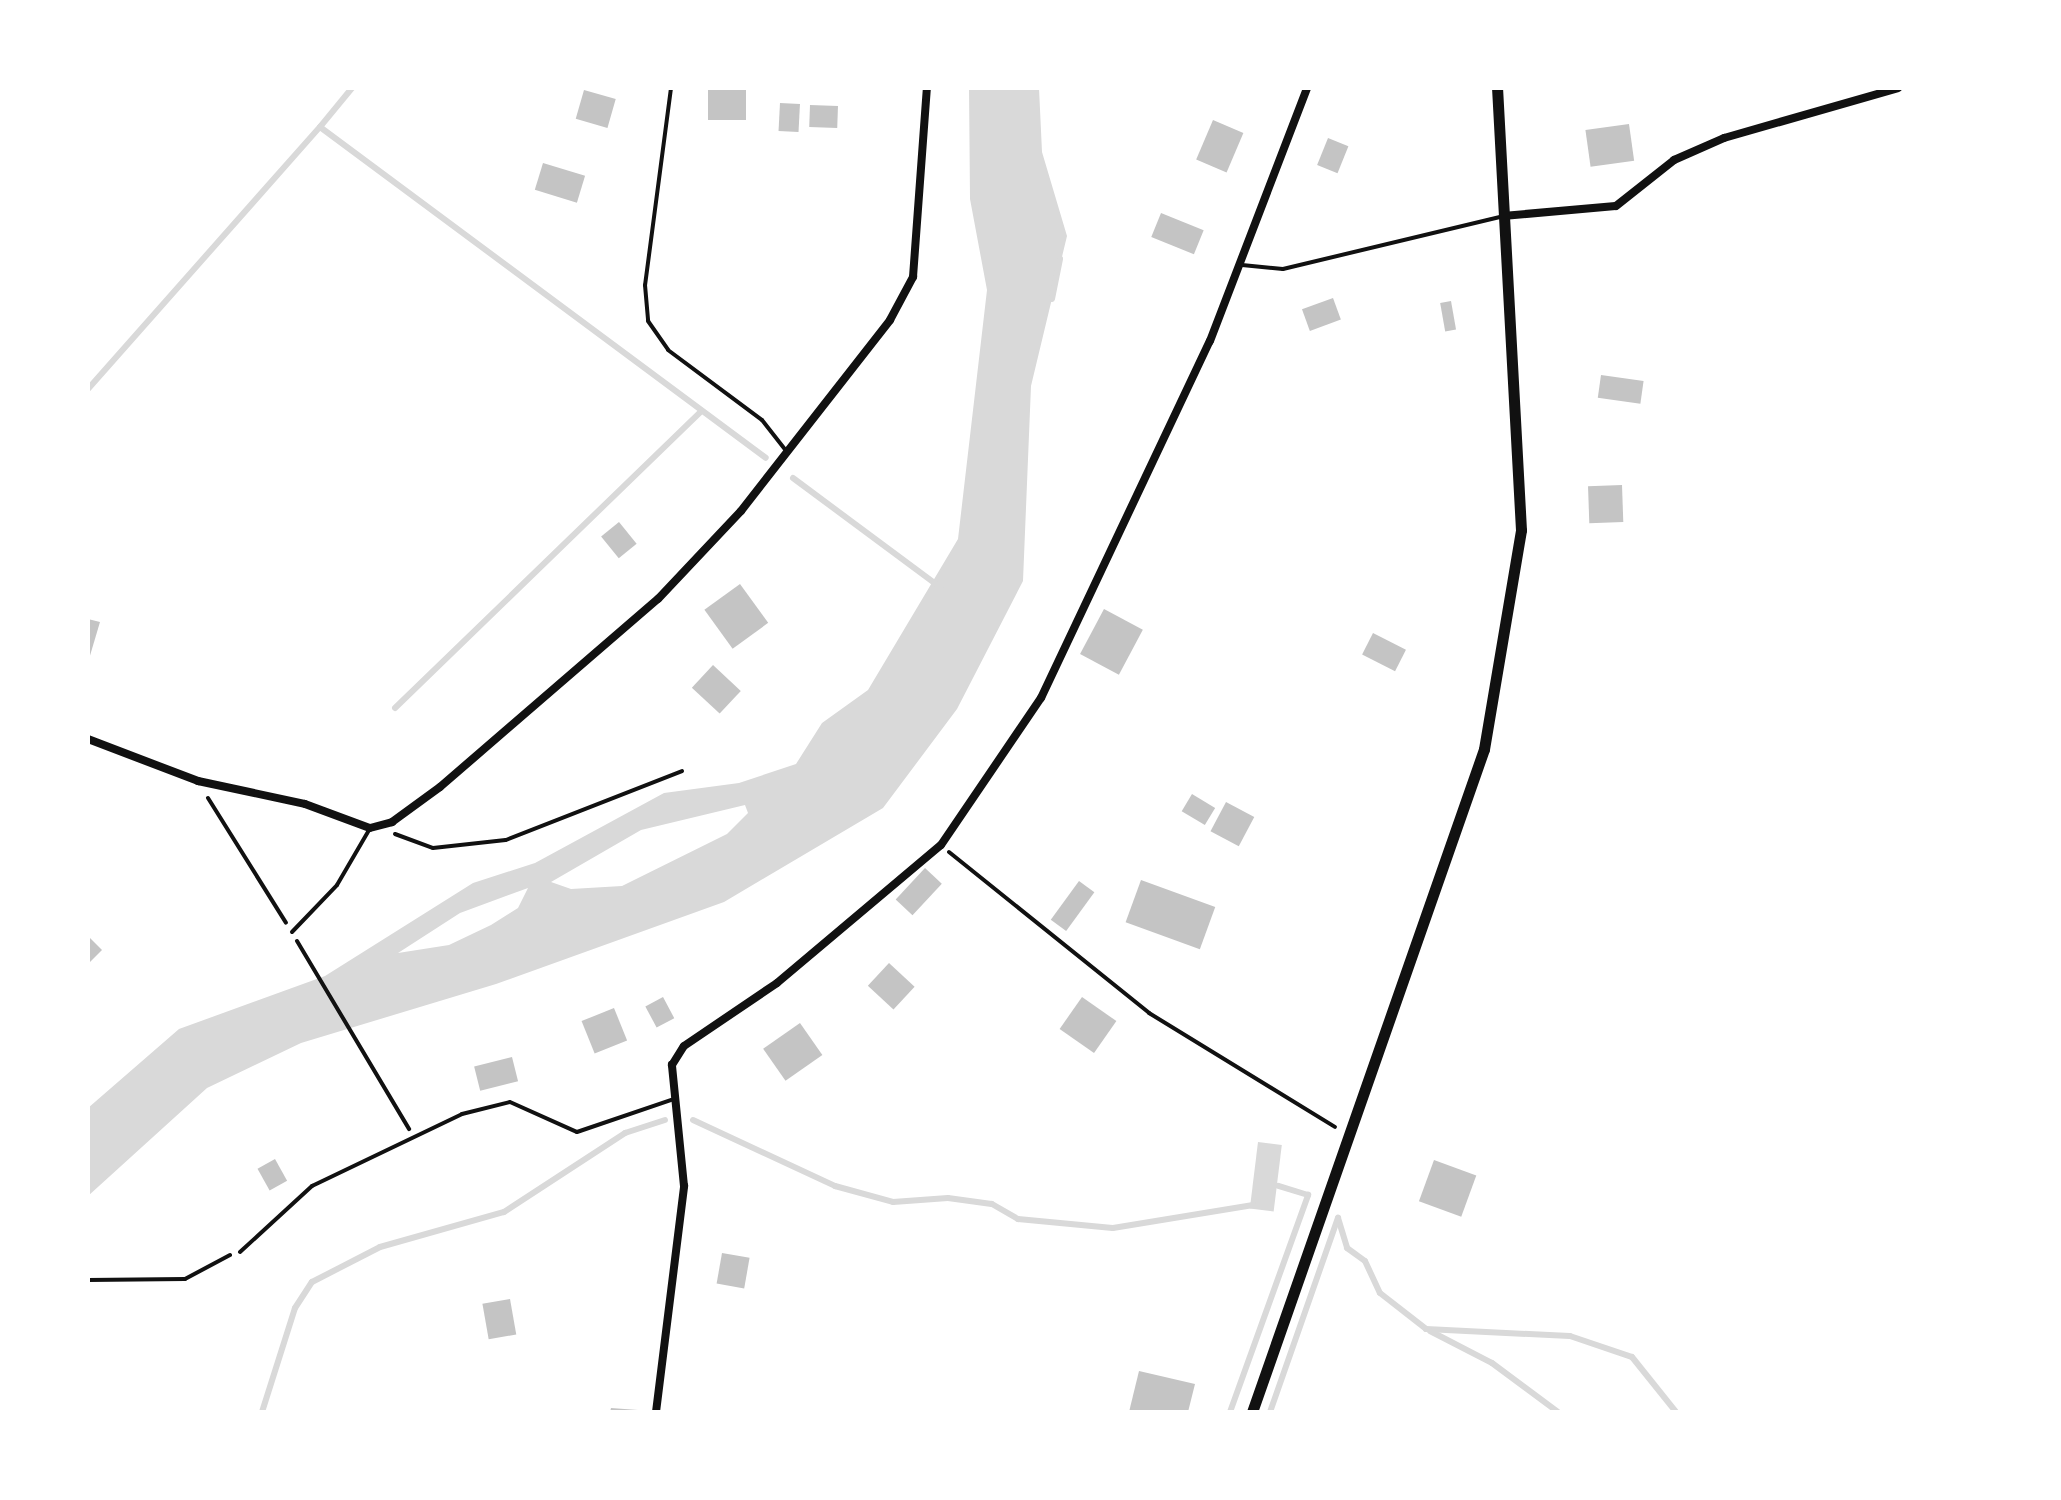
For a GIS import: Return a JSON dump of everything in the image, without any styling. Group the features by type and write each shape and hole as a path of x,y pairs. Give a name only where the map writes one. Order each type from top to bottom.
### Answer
{"street":[{"path":"88,739 198,781 305,804 370,828 392,822 440,787 658,599 788,454 908,292 927,88"},
{"path":"656,1412 684,1186 672,1065 684,1046 777,983 941,845 1041,698 1242,265 1307,88"},
{"path":"1252,1412 1484,749 1521,530 1497,88"},
{"path":"1503,216 1616,206 1674,160 1724,138 1898,88"}],"lane":[{"path":"671,88 645,285 648,321 668,350 762,420 788,454"},
{"path":"1242,265 1283,269 1503,216"},
{"path":"292,932 337,885 370,828"},
{"path":"240,1252 312,1186 413,1134 510,1102 577,1132 674,1099"}],"path":[{"path":"370,828 458,849 537,831 682,771"},
{"path":"198,781 413,1134"},
{"path":"941,845 1149,1013 1347,1135"},
{"path":"88,1280 185,1279 240,1252"}],"shaded area":[{"path":"969,88 1039,88 1042,152 1067,236 1031,386 1023,581 957,709 883,808 724,902 496,984 301,1043 207,1088 88,1196 88,1108 179,1029 325,976 473,883 535,863 664,793 739,783 796,764 822,723 868,690 958,539 987,290 970,199","holes":["745,805 748,813 727,834 622,886 571,889 551,882 641,830","528,888 518,908 491,925 449,945 398,953 460,913"]},
{"path":"1258,1142 1282,1145 1274,1211 1250,1209"}],"building":[{"path":"708,88 746,88 746,120 708,120"},
{"path":"584,90 616,99 607,128 576,119"},
{"path":"780,103 800,104 799,132 779,131"},
{"path":"810,105 838,106 837,128 809,127"},
{"path":"1213,120 1243,133 1227,172 1196,160"},
{"path":"1629,124 1634,161 1591,167 1585,130"},
{"path":"1328,138 1348,146 1338,173 1317,165"},
{"path":"543,163 585,176 577,203 535,190"},
{"path":"1161,213 1204,230 1194,254 1151,237"},
{"path":"1333,298 1341,320 1310,331 1302,309"},
{"path":"1451,301 1456,330 1445,331 1440,303"},
{"path":"1601,375 1644,381 1640,404 1598,398"},
{"path":"1622,485 1623,522 1589,523 1588,486"},
{"path":"619,522 637,544 619,558 601,536"},
{"path":"740,584 768,623 733,649 704,610"},
{"path":"1104,609 1143,630 1119,675 1080,654"},
{"path":"88,619 100,622 89,659 88,659"},
{"path":"1373,633 1406,650 1395,671 1362,654"},
{"path":"713,665 741,691 720,714 692,688"},
{"path":"1192,794 1215,808 1205,825 1182,811"},
{"path":"1226,802 1254,817 1239,846 1211,831"},
{"path":"925,868 942,884 912,915 896,899"},
{"path":"1141,880 1215,907 1200,949 1126,922"},
{"path":"1079,881 1094,892 1066,931 1051,920"},
{"path":"88,936 102,950 88,964"},
{"path":"889,963 915,987 893,1010 868,986"},
{"path":"663,997 674,1018 657,1028 645,1006"},
{"path":"1082,997 1116,1021 1094,1053 1060,1029"},
{"path":"614,1008 627,1040 595,1054 582,1021"},
{"path":"800,1023 822,1055 786,1081 763,1049"},
{"path":"512,1057 518,1081 480,1091 474,1066"},
{"path":"275,1159 287,1181 270,1191 258,1169"},
{"path":"1434,1160 1476,1175 1461,1217 1419,1201"},
{"path":"722,1253 750,1258 744,1288 717,1284"},
{"path":"510,1299 516,1334 489,1339 482,1304"},
{"path":"1139,1371 1195,1384 1188,1412 1129,1412"},
{"path":"611,1408 638,1410 638,1412 610,1412"}],"waterway":[{"path":"352,88 320,127 766,458"},
{"path":"88,389 320,127"},
{"path":"1052,299 1060,259"},
{"path":"395,708 702,411"},
{"path":"793,478 941,588"},
{"path":"262,1412 295,1308 312,1282 380,1247 504,1212 625,1133 665,1120"},
{"path":"693,1120 835,1186 893,1202 948,1198 992,1204 1018,1219 1113,1228 1253,1205"},
{"path":"1230,1412 1308,1195 1278,1186"},
{"path":"1338,1218 1347,1248 1365,1261 1380,1293 1426,1329 1570,1336 1632,1357 1676,1412"},
{"path":"1270,1412 1338,1218"},
{"path":"1430,1331 1492,1363 1558,1412"}]}
